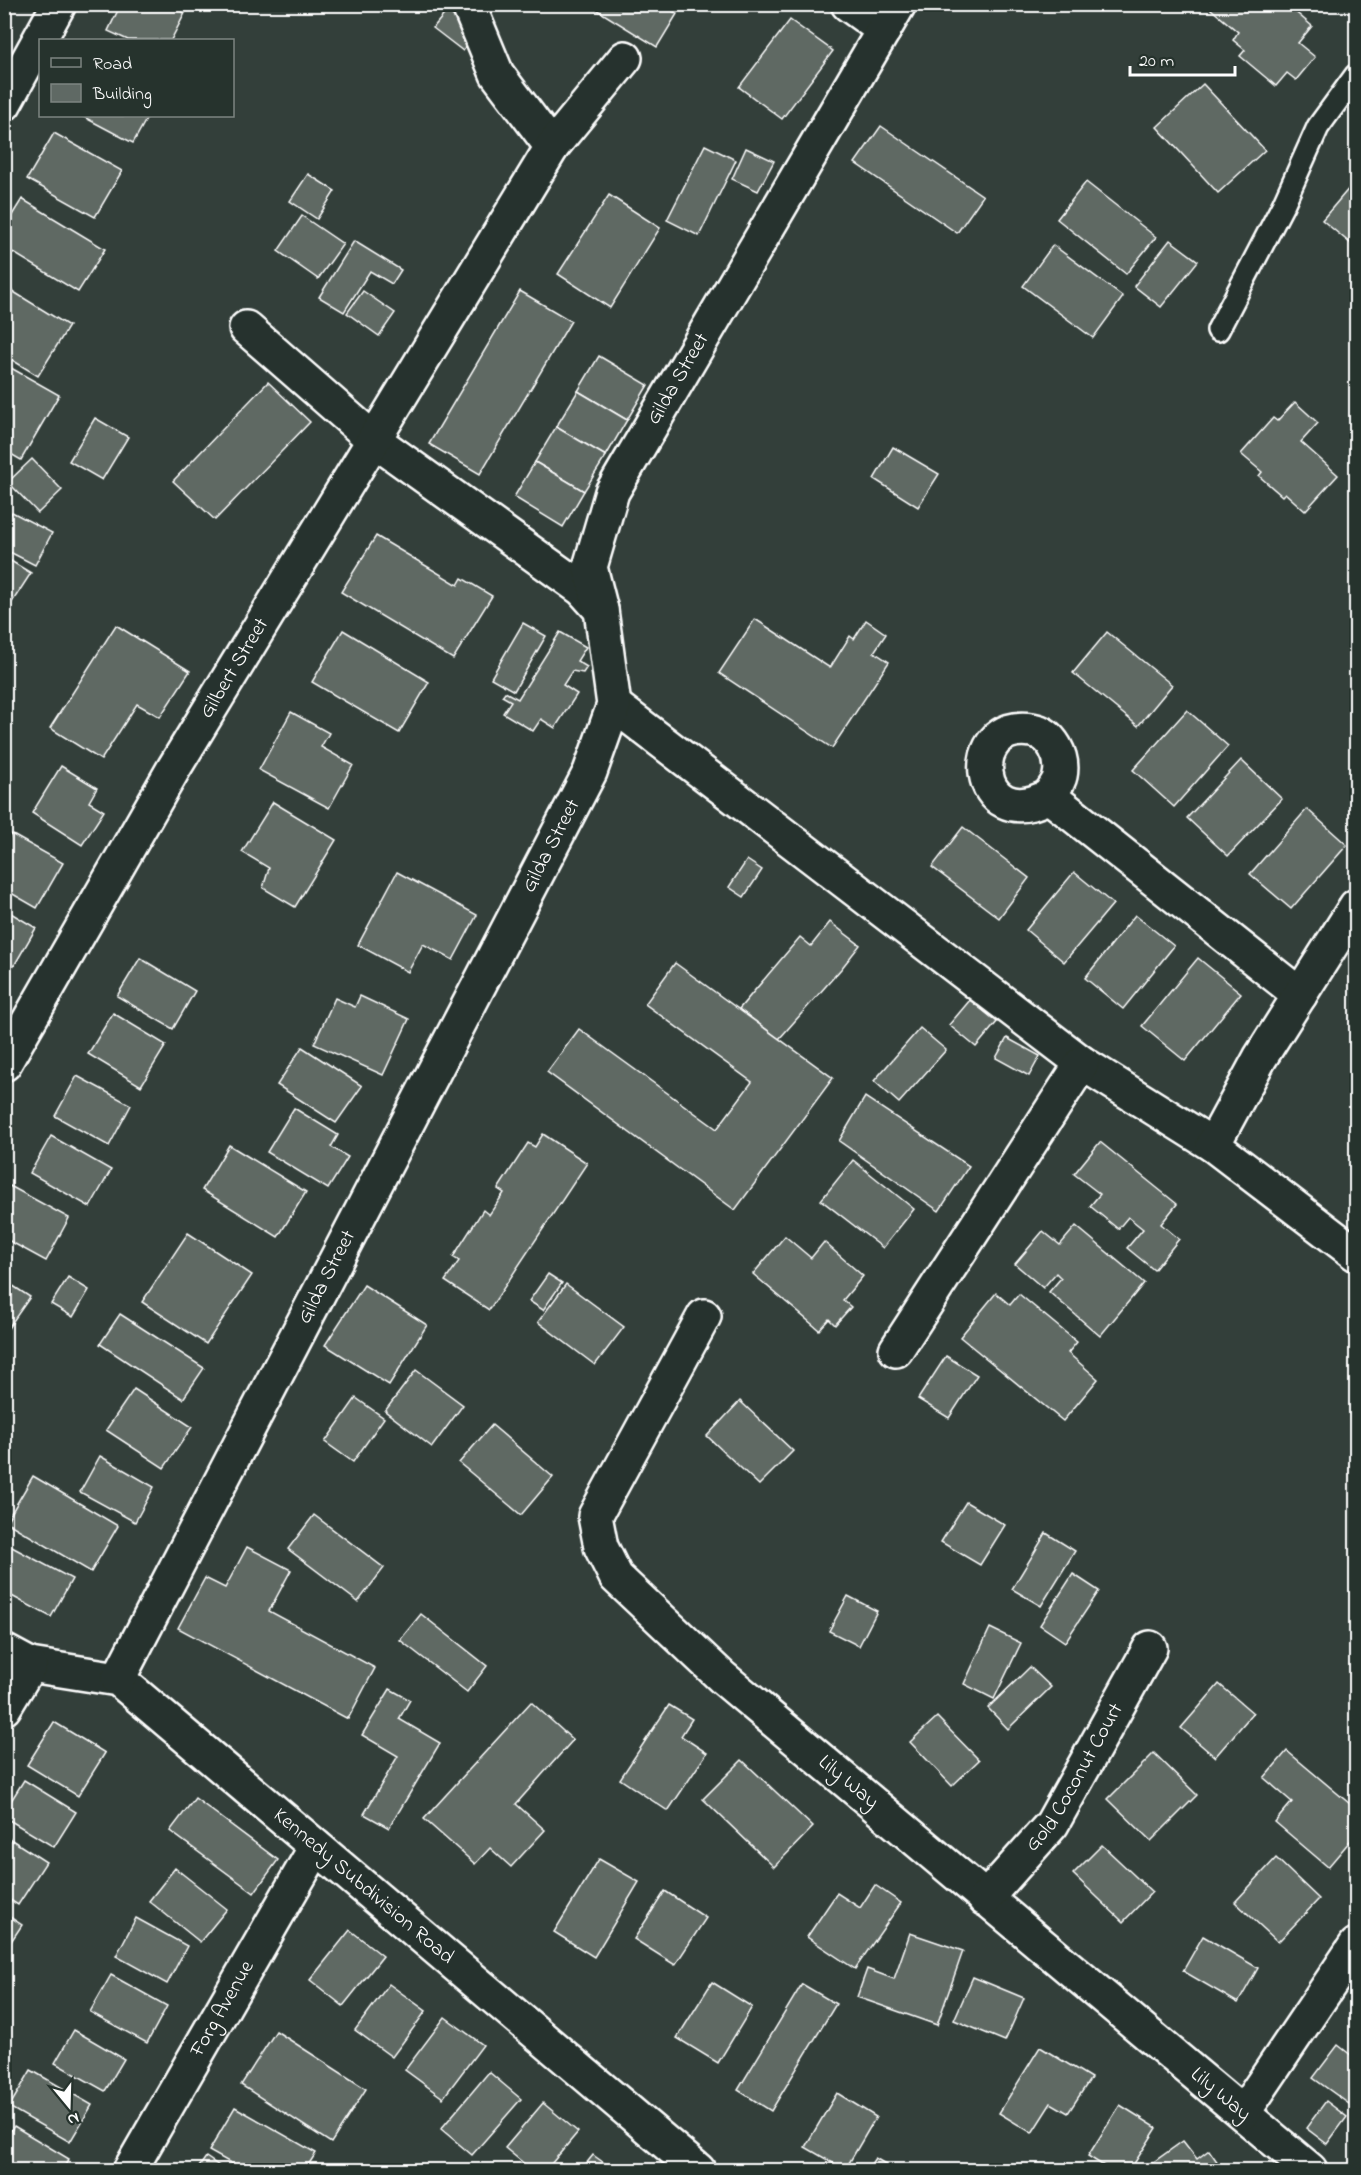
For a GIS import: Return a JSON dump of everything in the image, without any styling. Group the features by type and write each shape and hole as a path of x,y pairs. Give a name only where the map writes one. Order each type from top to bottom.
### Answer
{"street":[{"path":"40,39 59,4"},
{"path":"468,4 498,74 552,147"},
{"path":"848,4 891,17"},
{"name":"Gilda Street","path":"118,1679 590,772 614,705 601,610 590,567 612,492 891,17"},
{"path":"4,104 39,40"},
{"name":"Gilbert Street","path":"4,1064 174,768 552,147 625,58"},
{"path":"246,328 374,440 582,589 601,610"},
{"path":"614,705 1083,1063 1213,1145 1356,1254"},
{"path":"1049,796 1300,995"},
{"path":"1213,1145 1260,1058 1356,906"},
{"path":"896,1350 1083,1063"},
{"name":"Lily Way","path":"704,1316 595,1516 602,1547 616,1577 722,1677 1310,2170"},
{"name":"Gold Coconut Court","path":"985,1899 1052,1824 1150,1648"},
{"path":"4,1708 17,1658 118,1679"},
{"name":"Kennedy Subdivision Road","path":"118,1679 698,2170"},
{"name":"Forg Avenue","path":"130,2170 316,1847"},
{"path":"1243,2113 1356,1945"}],"lane":[{"path":"1218,330 1283,205 1318,127 1356,75"}],"building":[{"path":"121,4 169,4 185,13 172,39 126,39 108,31"},
{"path":"662,4 677,14 657,47 589,5"},
{"path":"1205,4 1286,4 1312,26 1298,43 1315,57 1296,80 1287,73 1276,86 1240,56 1245,50 1233,40 1238,32"},
{"path":"447,11 476,34 463,51 433,28"},
{"path":"790,20 833,51 782,119 739,87"},
{"path":"1203,84 1265,150 1218,193 1157,127"},
{"path":"84,117 147,117 133,143"},
{"path":"881,126 983,196 957,233 855,163"},
{"path":"54,133 122,171 95,217 27,179"},
{"path":"705,145 736,160 699,236 667,220"},
{"path":"746,148 774,161 758,191 732,179"},
{"path":"308,174 335,191 317,219 290,201"},
{"path":"1356,180 1356,248 1322,220"},
{"path":"1086,182 1156,237 1126,274 1057,219"},
{"path":"609,195 660,228 610,308 558,274"},
{"path":"22,199 105,249 78,292 4,247 4,228"},
{"path":"302,216 343,244 318,279 278,251"},
{"path":"1170,240 1198,261 1161,307 1134,286"},
{"path":"354,241 401,270 392,284 370,271 344,312 319,297"},
{"path":"1053,245 1123,297 1093,338 1023,286"},
{"path":"4,286 69,326 38,376 4,355"},
{"path":"363,291 395,313 379,336 347,313"},
{"path":"520,291 571,321 480,474 429,444"},
{"path":"599,356 648,385 627,420 578,391"},
{"path":"4,364 59,395 21,460 4,450"},
{"path":"268,382 310,422 215,520 173,481"},
{"path":"578,391 627,420 606,456 556,427"},
{"path":"1295,402 1318,423 1301,442 1338,475 1305,511 1285,493 1282,496 1259,476 1262,472 1241,454 1273,418 1277,421"},
{"path":"95,418 128,437 102,480 69,461"},
{"path":"556,427 606,456 584,491 535,462"},
{"path":"893,447 939,474 918,507 874,479"},
{"path":"32,459 62,490 38,513 8,482"},
{"path":"535,462 584,491 563,527 514,497"},
{"path":"12,512 52,533 35,565 4,549 4,525"},
{"path":"376,536 458,585 462,578 492,596 453,659 341,592"},
{"path":"4,557 31,573 7,610 4,608"},
{"path":"755,619 830,668 850,636 854,639 866,620 886,634 874,652 889,662 832,748 719,673"},
{"path":"523,623 546,636 514,691 491,678"},
{"path":"116,625 190,671 160,717 137,704 101,760 50,728"},
{"path":"343,630 429,682 399,733 312,682"},
{"path":"560,632 586,647 577,661 587,667 583,673 572,671 563,685 577,694 555,728 541,719 533,731 503,713 511,701 502,696 505,692 518,699"},
{"path":"1107,632 1172,685 1138,726 1073,673"},
{"path":"1187,710 1228,746 1174,807 1133,770"},
{"path":"291,712 329,733 321,747 353,765 329,808 259,770"},
{"path":"1241,760 1282,799 1228,856 1187,818"},
{"path":"61,766 97,788 89,802 104,811 82,845 32,813"},
{"path":"273,802 336,840 295,907 263,888 269,868 242,852"},
{"path":"1307,809 1347,845 1291,909 1250,874"},
{"path":"963,827 1029,878 999,918 932,867"},
{"path":"11,834 63,863 37,908 4,889 4,845"},
{"path":"747,860 762,870 744,897 729,887"},
{"path":"397,872 477,915 453,960 423,944 408,972 358,945"},
{"path":"1074,872 1113,904 1064,962 1026,930"},
{"path":"4,909 36,928 14,966 4,960"},
{"path":"1135,915 1174,946 1123,1009 1085,978"},
{"path":"830,922 860,945 779,1039 739,1009 800,937 811,946"},
{"path":"140,958 195,991 173,1029 117,996"},
{"path":"1198,958 1241,993 1185,1061 1142,1026"},
{"path":"675,963 833,1078 735,1210 547,1072 579,1029 717,1129 752,1082 645,1004"},
{"path":"360,996 409,1019 383,1075 314,1044 335,998 355,1007"},
{"path":"970,1000 997,1022 976,1047 949,1025"},
{"path":"113,1013 166,1045 141,1086 88,1054"},
{"path":"920,1028 946,1050 899,1103 874,1081"},
{"path":"1007,1038 1040,1056 1029,1076 996,1058"},
{"path":"302,1047 362,1086 336,1123 277,1085"},
{"path":"77,1076 131,1105 109,1146 55,1116"},
{"path":"865,1097 969,1166 939,1211 839,1141"},
{"path":"294,1108 338,1135 331,1147 348,1157 328,1189 267,1152"},
{"path":"543,1134 587,1163 489,1310 445,1281 459,1261 453,1257 483,1210 489,1215 504,1193 498,1189 528,1143 535,1147"},
{"path":"51,1136 111,1170 90,1207 30,1173"},
{"path":"1100,1142 1177,1204 1161,1224 1179,1239 1154,1270 1127,1248 1143,1229 1128,1217 1118,1229 1090,1206 1100,1194 1074,1174"},
{"path":"229,1145 306,1192 278,1237 202,1190"},
{"path":"853,1160 914,1209 883,1248 821,1200"},
{"path":"10,1186 69,1218 46,1261 4,1238 4,1195"},
{"path":"1076,1226 1144,1283 1100,1336 1049,1292 1061,1278 1056,1273 1043,1288 1015,1264 1043,1231 1060,1245"},
{"path":"188,1233 252,1275 206,1344 142,1302"},
{"path":"785,1236 811,1258 824,1242 863,1276 843,1300 851,1307 835,1325 829,1319 819,1330 753,1274"},
{"path":"548,1274 562,1283 543,1310 529,1301"},
{"path":"68,1277 89,1290 73,1317 51,1304"},
{"path":"4,1280 30,1297 4,1334"},
{"path":"566,1284 624,1327 595,1365 538,1322"},
{"path":"364,1285 427,1325 389,1385 325,1345"},
{"path":"996,1293 1010,1305 1019,1294 1077,1342 1068,1353 1098,1379 1063,1421 960,1337"},
{"path":"120,1314 204,1368 183,1399 100,1344"},
{"path":"946,1356 977,1375 949,1418 918,1399"},
{"path":"416,1370 463,1405 432,1447 385,1411"},
{"path":"134,1389 192,1427 164,1468 106,1430"},
{"path":"356,1398 384,1418 353,1462 325,1442"},
{"path":"740,1401 793,1451 759,1485 707,1436"},
{"path":"492,1425 553,1477 521,1515 459,1463"},
{"path":"100,1456 154,1487 135,1522 80,1492"},
{"path":"33,1476 118,1526 91,1572 6,1522"},
{"path":"966,1502 1005,1525 980,1565 941,1542"},
{"path":"314,1515 384,1568 358,1602 288,1549"},
{"path":"1046,1533 1075,1551 1041,1606 1012,1589"},
{"path":"10,1546 72,1579 51,1617 4,1592 4,1556"},
{"path":"247,1547 291,1570 269,1611 375,1668 348,1719 178,1628 205,1578 225,1588"},
{"path":"1073,1574 1099,1591 1065,1642 1040,1625"},
{"path":"848,1596 877,1611 859,1646 829,1631"},
{"path":"421,1614 487,1666 467,1692 400,1640"},
{"path":"990,1628 1021,1643 994,1699 964,1684"},
{"path":"1030,1667 1051,1687 1008,1729 988,1708"},
{"path":"1219,1684 1253,1713 1215,1757 1181,1728"},
{"path":"390,1689 410,1700 399,1719 440,1743 389,1828 364,1814 398,1756 362,1735"},
{"path":"531,1702 573,1740 516,1804 545,1830 511,1867 490,1848 475,1864 424,1819"},
{"path":"669,1705 692,1719 681,1736 707,1753 668,1811 620,1779"},
{"path":"937,1717 979,1760 952,1786 910,1742"},
{"path":"54,1722 105,1753 78,1796 27,1765"},
{"path":"1287,1751 1356,1809 1356,1834 1328,1867 1275,1822 1292,1802 1264,1778"},
{"path":"1154,1753 1197,1795 1151,1841 1108,1799"},
{"path":"742,1760 813,1827 774,1867 703,1799"},
{"path":"24,1780 76,1812 54,1847 4,1817 4,1812"},
{"path":"195,1798 278,1860 254,1893 170,1831"},
{"path":"4,1835 46,1862 18,1905 4,1896"},
{"path":"1102,1845 1152,1892 1123,1922 1073,1874"},
{"path":"1276,1858 1319,1899 1278,1942 1235,1902"},
{"path":"599,1859 639,1882 594,1957 554,1932"},
{"path":"175,1868 227,1909 200,1942 149,1901"},
{"path":"875,1885 901,1903 855,1969 807,1937 837,1893 860,1908"},
{"path":"665,1891 706,1918 675,1965 634,1939"},
{"path":"4,1913 22,1925 4,1952"},
{"path":"136,1918 187,1946 167,1984 116,1956"},
{"path":"350,1930 383,1956 343,2006 310,1980"},
{"path":"910,1933 963,1951 937,2025 857,1997 867,1969 894,1979"},
{"path":"1203,1936 1258,1968 1238,2003 1183,1971"},
{"path":"111,1975 167,2006 147,2043 90,2012"},
{"path":"973,1977 1024,1998 1005,2041 954,2020"},
{"path":"712,1982 752,2007 718,2063 677,2038"},
{"path":"389,1984 426,2011 392,2057 355,2030"},
{"path":"802,1984 836,2004 771,2111 738,2090"},
{"path":"445,2017 483,2045 443,2098 405,2070"},
{"path":"74,2030 124,2059 105,2091 55,2063"},
{"path":"276,2031 366,2089 331,2143 241,2085"},
{"path":"1338,2045 1356,2059 1356,2093 1349,2104 1313,2078"},
{"path":"1040,2047 1091,2078 1068,2113 1051,2103 1032,2133 999,2113"},
{"path":"31,2070 92,2105 70,2142 9,2107"},
{"path":"489,2072 521,2099 472,2155 441,2129"},
{"path":"837,2093 876,2117 845,2170 805,2147"},
{"path":"1326,2101 1347,2117 1327,2144 1306,2128"},
{"path":"543,2103 578,2132 546,2170 532,2170 505,2148"},
{"path":"1120,2105 1157,2128 1130,2170 1110,2170 1088,2156"},
{"path":"235,2107 316,2153 305,2170 243,2170 209,2151"},
{"path":"14,2126 69,2159 62,2170 4,2170 4,2141"},
{"path":"1183,2141 1197,2159 1209,2150 1223,2170 1151,2170 1148,2166"},
{"path":"593,2155 614,2170 581,2170"},
{"path":"206,2157 225,2170 197,2170"},
{"path":"875,2158 896,2170 867,2170"}]}
